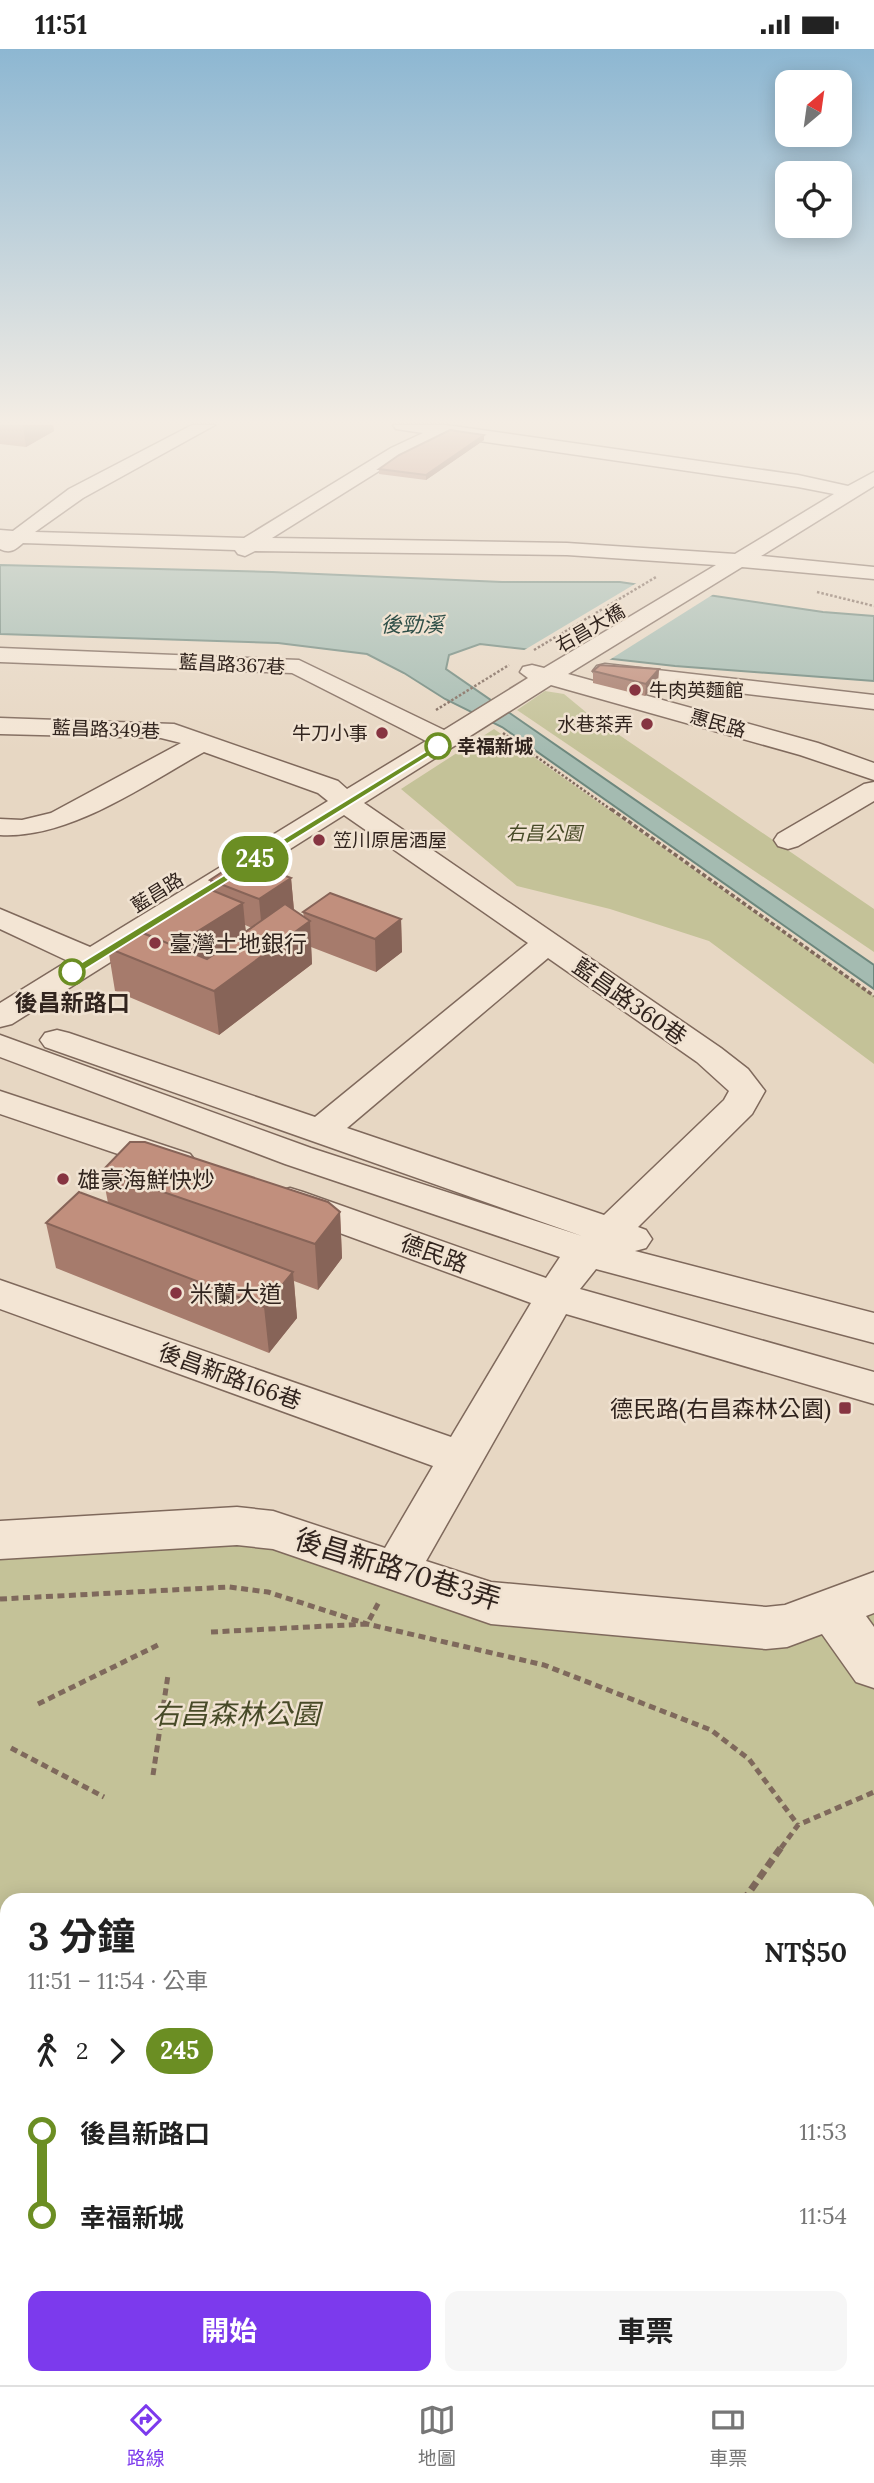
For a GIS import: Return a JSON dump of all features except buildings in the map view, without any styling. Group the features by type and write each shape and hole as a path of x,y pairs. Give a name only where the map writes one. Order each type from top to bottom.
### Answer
{"street":[{"path":"245,550 270,534"},
{"path":"717,566 760,534"},
{"path":"717,566 767,534"},
{"path":"6,541 94,552 245,550 562,558 874,573"},
{"path":"664,578 717,566 874,581"},
{"name":"右昌大橋","path":"541,662 717,566"},
{"name":"右昌大橋","path":"541,662 664,578"},
{"path":"0,647 244,655 288,658 334,666 362,677 396,698 435,735"},
{"name":"藍昌路367巷","path":"0,655 299,667 435,735"},
{"path":"541,662 874,702"},
{"name":"藍昌路","path":"0,1017 80,953 435,735 541,662"},
{"name":"惠民路","path":"541,662 874,772"},
{"name":"藍昌路349巷","path":"0,726 161,730 204,742 337,795"},
{"path":"0,827 22,828 60,819 204,742"},
{"path":"788,840 874,790"},
{"name":"藍昌路360巷","path":"337,795 709,1055 736,1076 747,1091 740,1106 581,1264"},
{"path":"0,918 80,953"},
{"path":"320,1131 547,943"},
{"name":"藍昌路","path":"0,988 80,953"},
{"name":"德民路","path":"0,1033 32,1034 62,1041 320,1131 581,1264 874,1388"},
{"name":"德民路","path":"0,1045 703,1311 874,1355"},
{"name":"德民路","path":"0,1074 252,1164 581,1264 874,1303"},
{"path":"0,1102 207,1173"},
{"name":"德民路","path":"259,1190 874,1328"},
{"path":"396,1571 461,1458 581,1264"},
{"name":"後昌新路166巷","path":"0,1294 461,1458"},
{"name":"後昌新路70巷3弄","path":"0,1540 237,1526 273,1530 491,1603 766,1628 787,1626 852,1600"},
{"path":"852,1600 874,1666"}],"path":[{"path":"435,735 421,719 541,662 664,578"},
{"path":"808,589 874,606"},
{"path":"482,705 874,996"},
{"path":"0,1599 229,1587 268,1592 367,1624 544,1665 711,1730 749,1759 798,1825"},
{"path":"211,1632 367,1624"},
{"path":"38,1704 158,1645"},
{"path":"153,1775 168,1675"},
{"path":"11,1748 104,1797"},
{"path":"749,1893 798,1825 874,1792"}],"green space":[{"name":"右昌公園","path":"545,691 564,694 587,713 874,909 874,952 517,710"},
{"name":"右昌公園","path":"494,729 874,996 874,1064 709,941 610,909 517,886 401,789"},
{"name":"右昌森林公園","path":"270,1528 548,1621 791,1626 874,1593 874,1893 0,1893 0,1533"}],"water":[{"name":"後勁溪","path":"0,565 272,572 502,582 620,582 823,612 874,616 874,681 675,666 480,644 449,655 446,669 874,965 874,989 502,727 445,699 367,654 278,643 0,634"}],"pier":[{"path":"640,581 717,592 606,662 521,652"}],"bus line":[{"name":"245","path":"72,972 438,746"}],"place":[{"name":"牛肉英麵館","path":"635,690"},
{"name":"水巷茶弄","path":"647,724"},
{"name":"牛刀小事","path":"382,733"},
{"name":"幸福新城","path":"438,746"},
{"name":"笠川原居酒屋","path":"319,840"},
{"name":"臺灣土地銀行","path":"155,943"},
{"name":"後昌新路口","path":"72,972"},
{"name":"雄豪海鮮快炒","path":"63,1179"},
{"name":"米蘭大道","path":"176,1293"},
{"name":"德民路(右昌森林公園)","path":"845,1408"}]}
